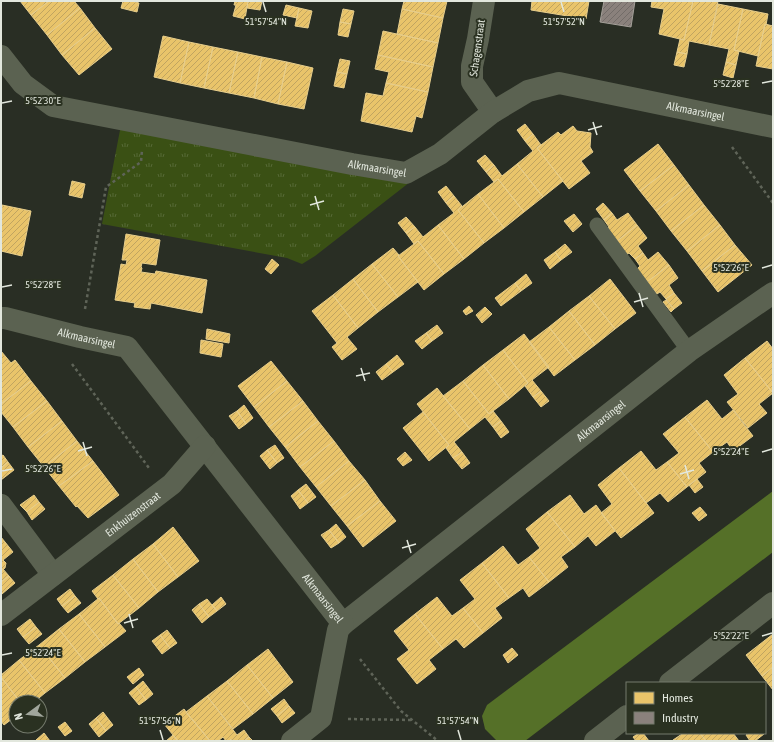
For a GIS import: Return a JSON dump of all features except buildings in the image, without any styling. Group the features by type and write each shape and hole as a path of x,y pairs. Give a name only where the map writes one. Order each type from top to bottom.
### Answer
{"street":[{"name":"Schagenstraat","path":"484,1 472,66 472,82 493,112"},
{"name":"Alkmaarsingel","path":"1,56 22,84 53,106 406,173 440,154 493,112 528,91 559,83 773,127"},
{"name":"Alkmaarsingel","path":"1,318 80,338 127,347 205,446 341,627 689,351 773,293"},
{"name":"Enkhuizenstraat","path":"1,615 172,484 205,446"},
{"path":"1,504 53,574"},
{"path":"671,682 773,603"},
{"path":"292,741 321,718 341,627"},
{"path":"595,741 626,717"}],"lane":[{"path":"597,225 689,351"}],"path":[{"path":"146,124 141,162 106,186 80,338 69,360 165,489"},
{"path":"730,144 773,203"},
{"path":"341,627 401,711 438,741"},
{"path":"321,718 412,720"}],"green space":[{"path":"121,125 410,182 315,256 302,264 287,258 102,224"}],"shaded area":[{"path":"773,491 773,552 525,741 497,741 485,729 482,716 487,705"}]}
